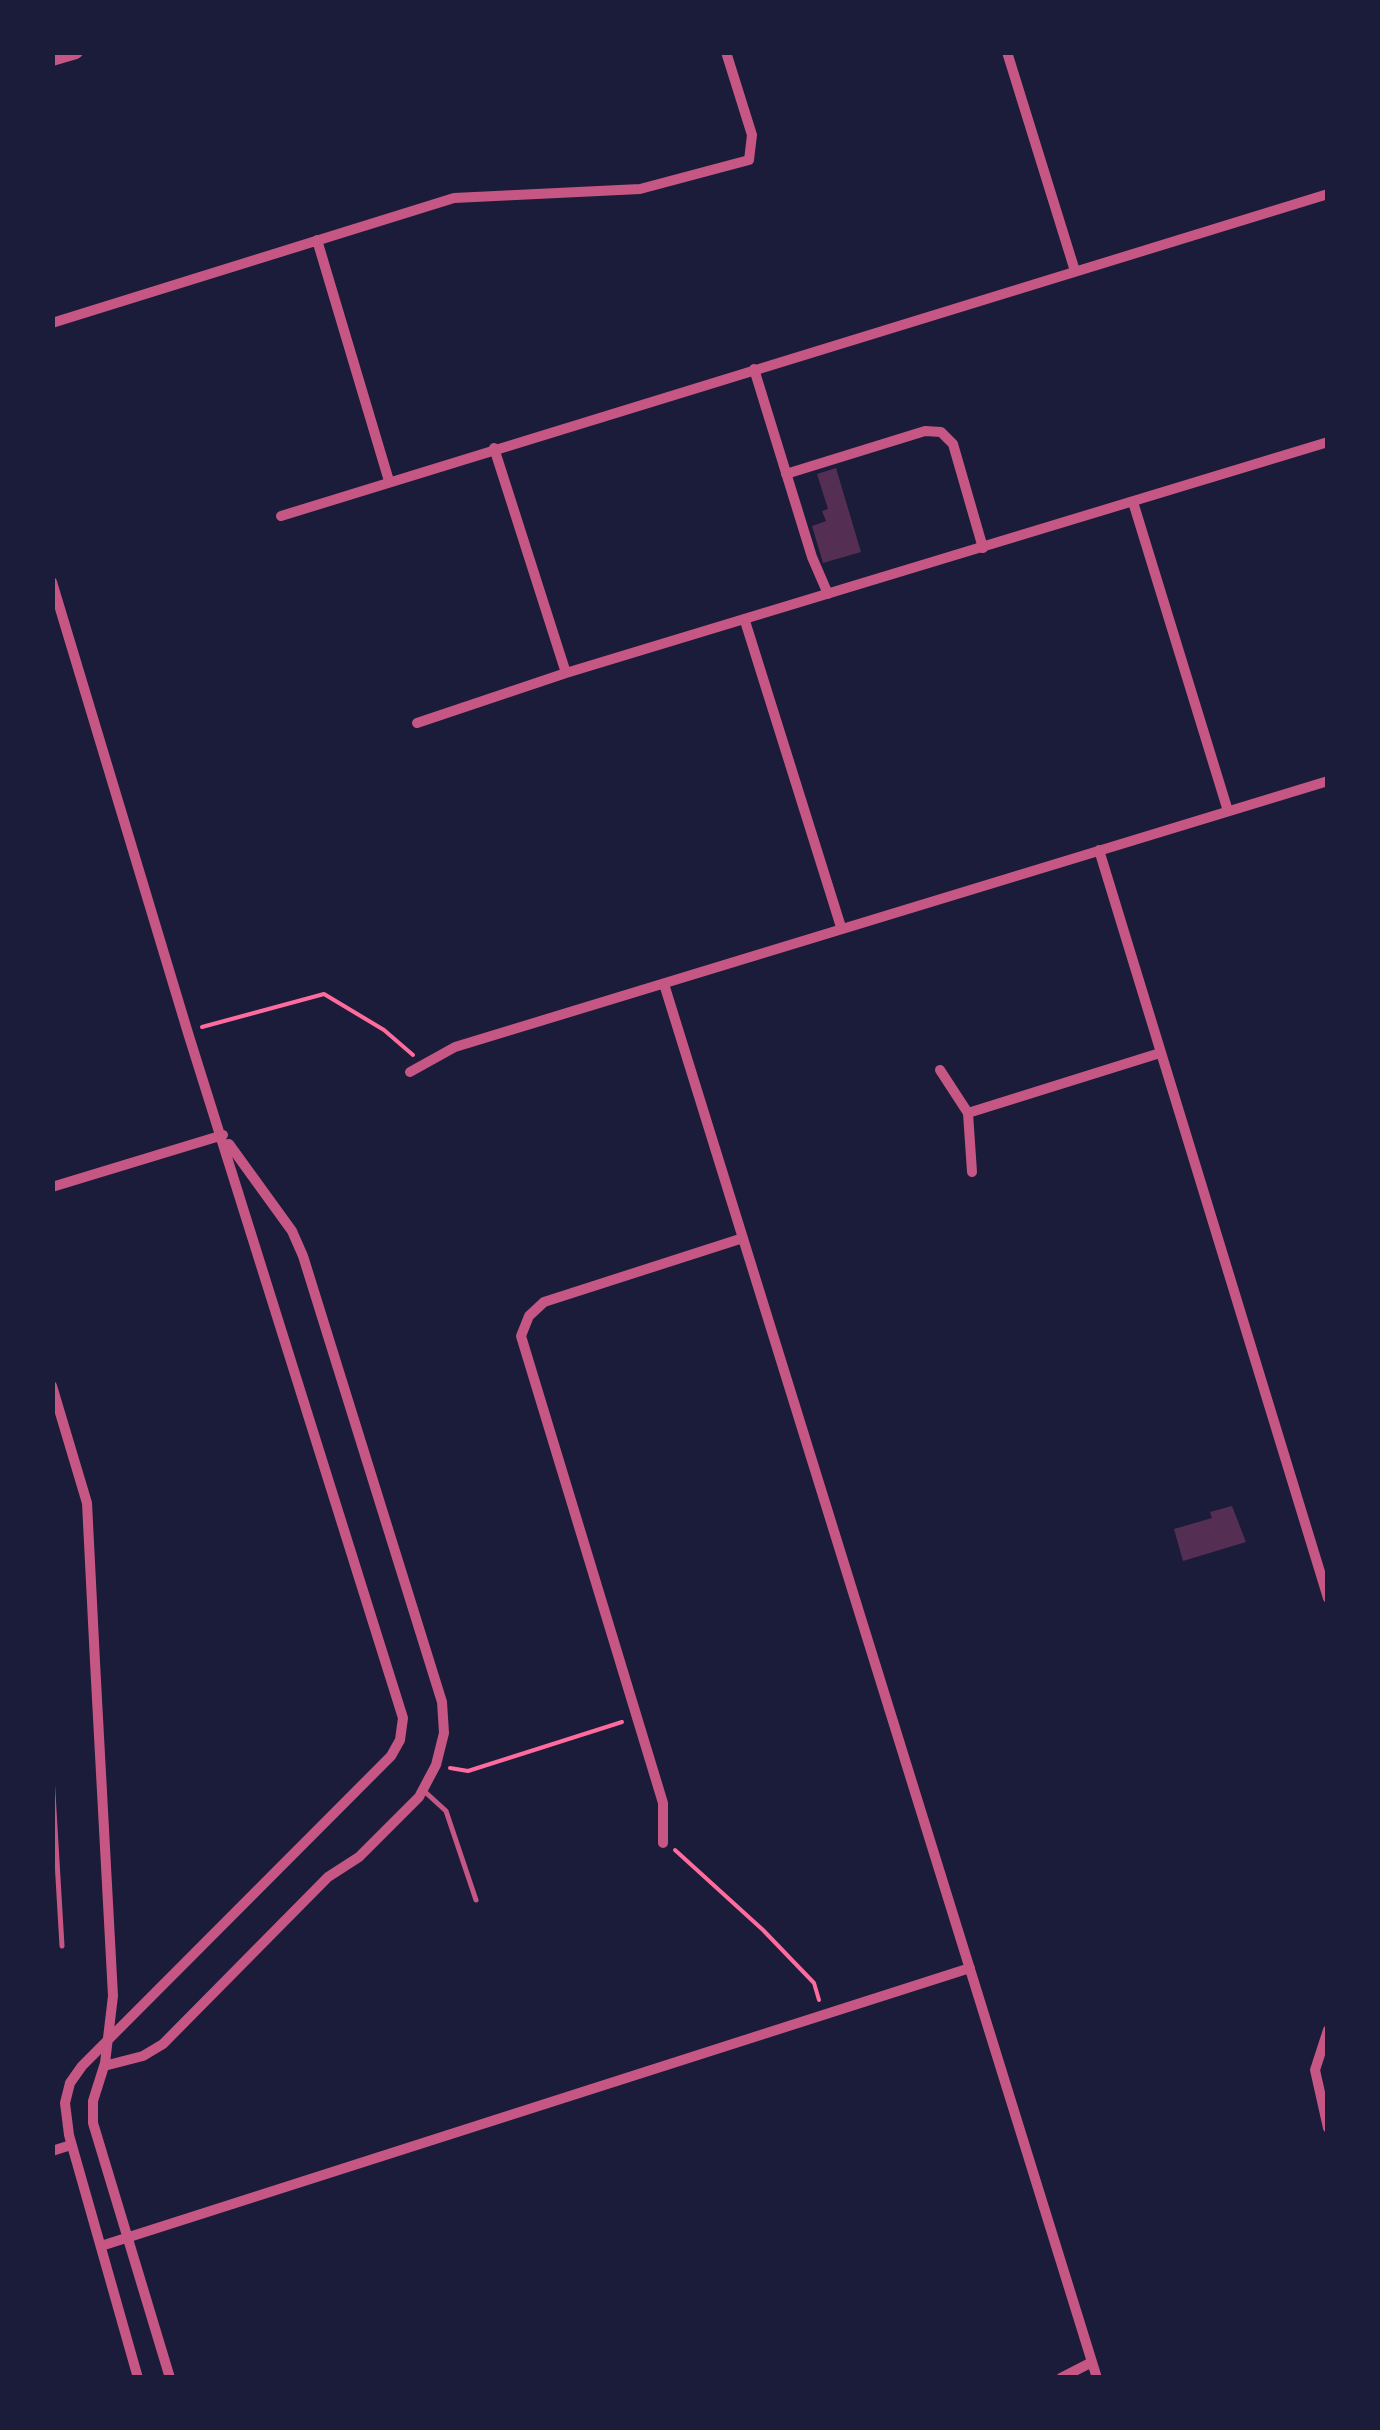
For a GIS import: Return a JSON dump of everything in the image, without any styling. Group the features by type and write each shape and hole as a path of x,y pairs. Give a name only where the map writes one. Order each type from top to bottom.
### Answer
{"street":[{"path":"52,59 76,52"},
{"path":"52,323 454,198 640,188 750,160 752,135 726,52"},
{"path":"1007,52 1076,271"},
{"path":"281,516 1328,194"},
{"path":"316,240 389,481"},
{"path":"754,369 828,594"},
{"path":"786,474 925,430 941,432 953,444 983,548"},
{"path":"417,723 566,673 1328,442"},
{"path":"494,448 566,673"},
{"path":"1133,502 1228,811"},
{"path":"52,582 188,1033 402,1711 402,1734 391,1756 70,2083 65,2109 71,2145 138,2378"},
{"path":"746,620 841,927"},
{"path":"410,1072 455,1048 1328,781"},
{"path":"1099,850 1328,1598"},
{"path":"664,984 1096,2378"},
{"path":"968,1113 1160,1053"},
{"path":"940,1070 968,1113 972,1172"},
{"path":"52,1187 223,1135"},
{"path":"104,2066 142,2056 163,2044 328,1878 360,1857 423,1790 444,1733 442,1702 308,1268 292,1231 223,1135"},
{"path":"664,1842 663,1802 523,1348 522,1330 534,1310 550,1299 742,1238"},
{"path":"52,1386 86,1503 113,1996 104,2066 94,2095 93,2123 170,2378"},
{"path":"101,2246 970,1968"},
{"path":"1328,2030 1315,2070 1328,2128"},
{"path":"52,2150 71,2145"},
{"path":"1061,2378 1092,2362"}],"lane":[{"path":"52,1776 62,1946"},
{"path":"423,1790 446,1811 476,1900"}],"path":[{"path":"188,1033 324,994 384,1030 425,1063"},
{"path":"436,1763 468,1772 636,1717"},
{"path":"664,1842 763,1930 814,1982 824,2015"}],"building":[{"path":"836,468 861,552 823,563 812,526 826,521 822,511 828,509 817,474"},
{"path":"1232,1506 1246,1542 1183,1561 1174,1529 1212,1518 1210,1512"}]}
